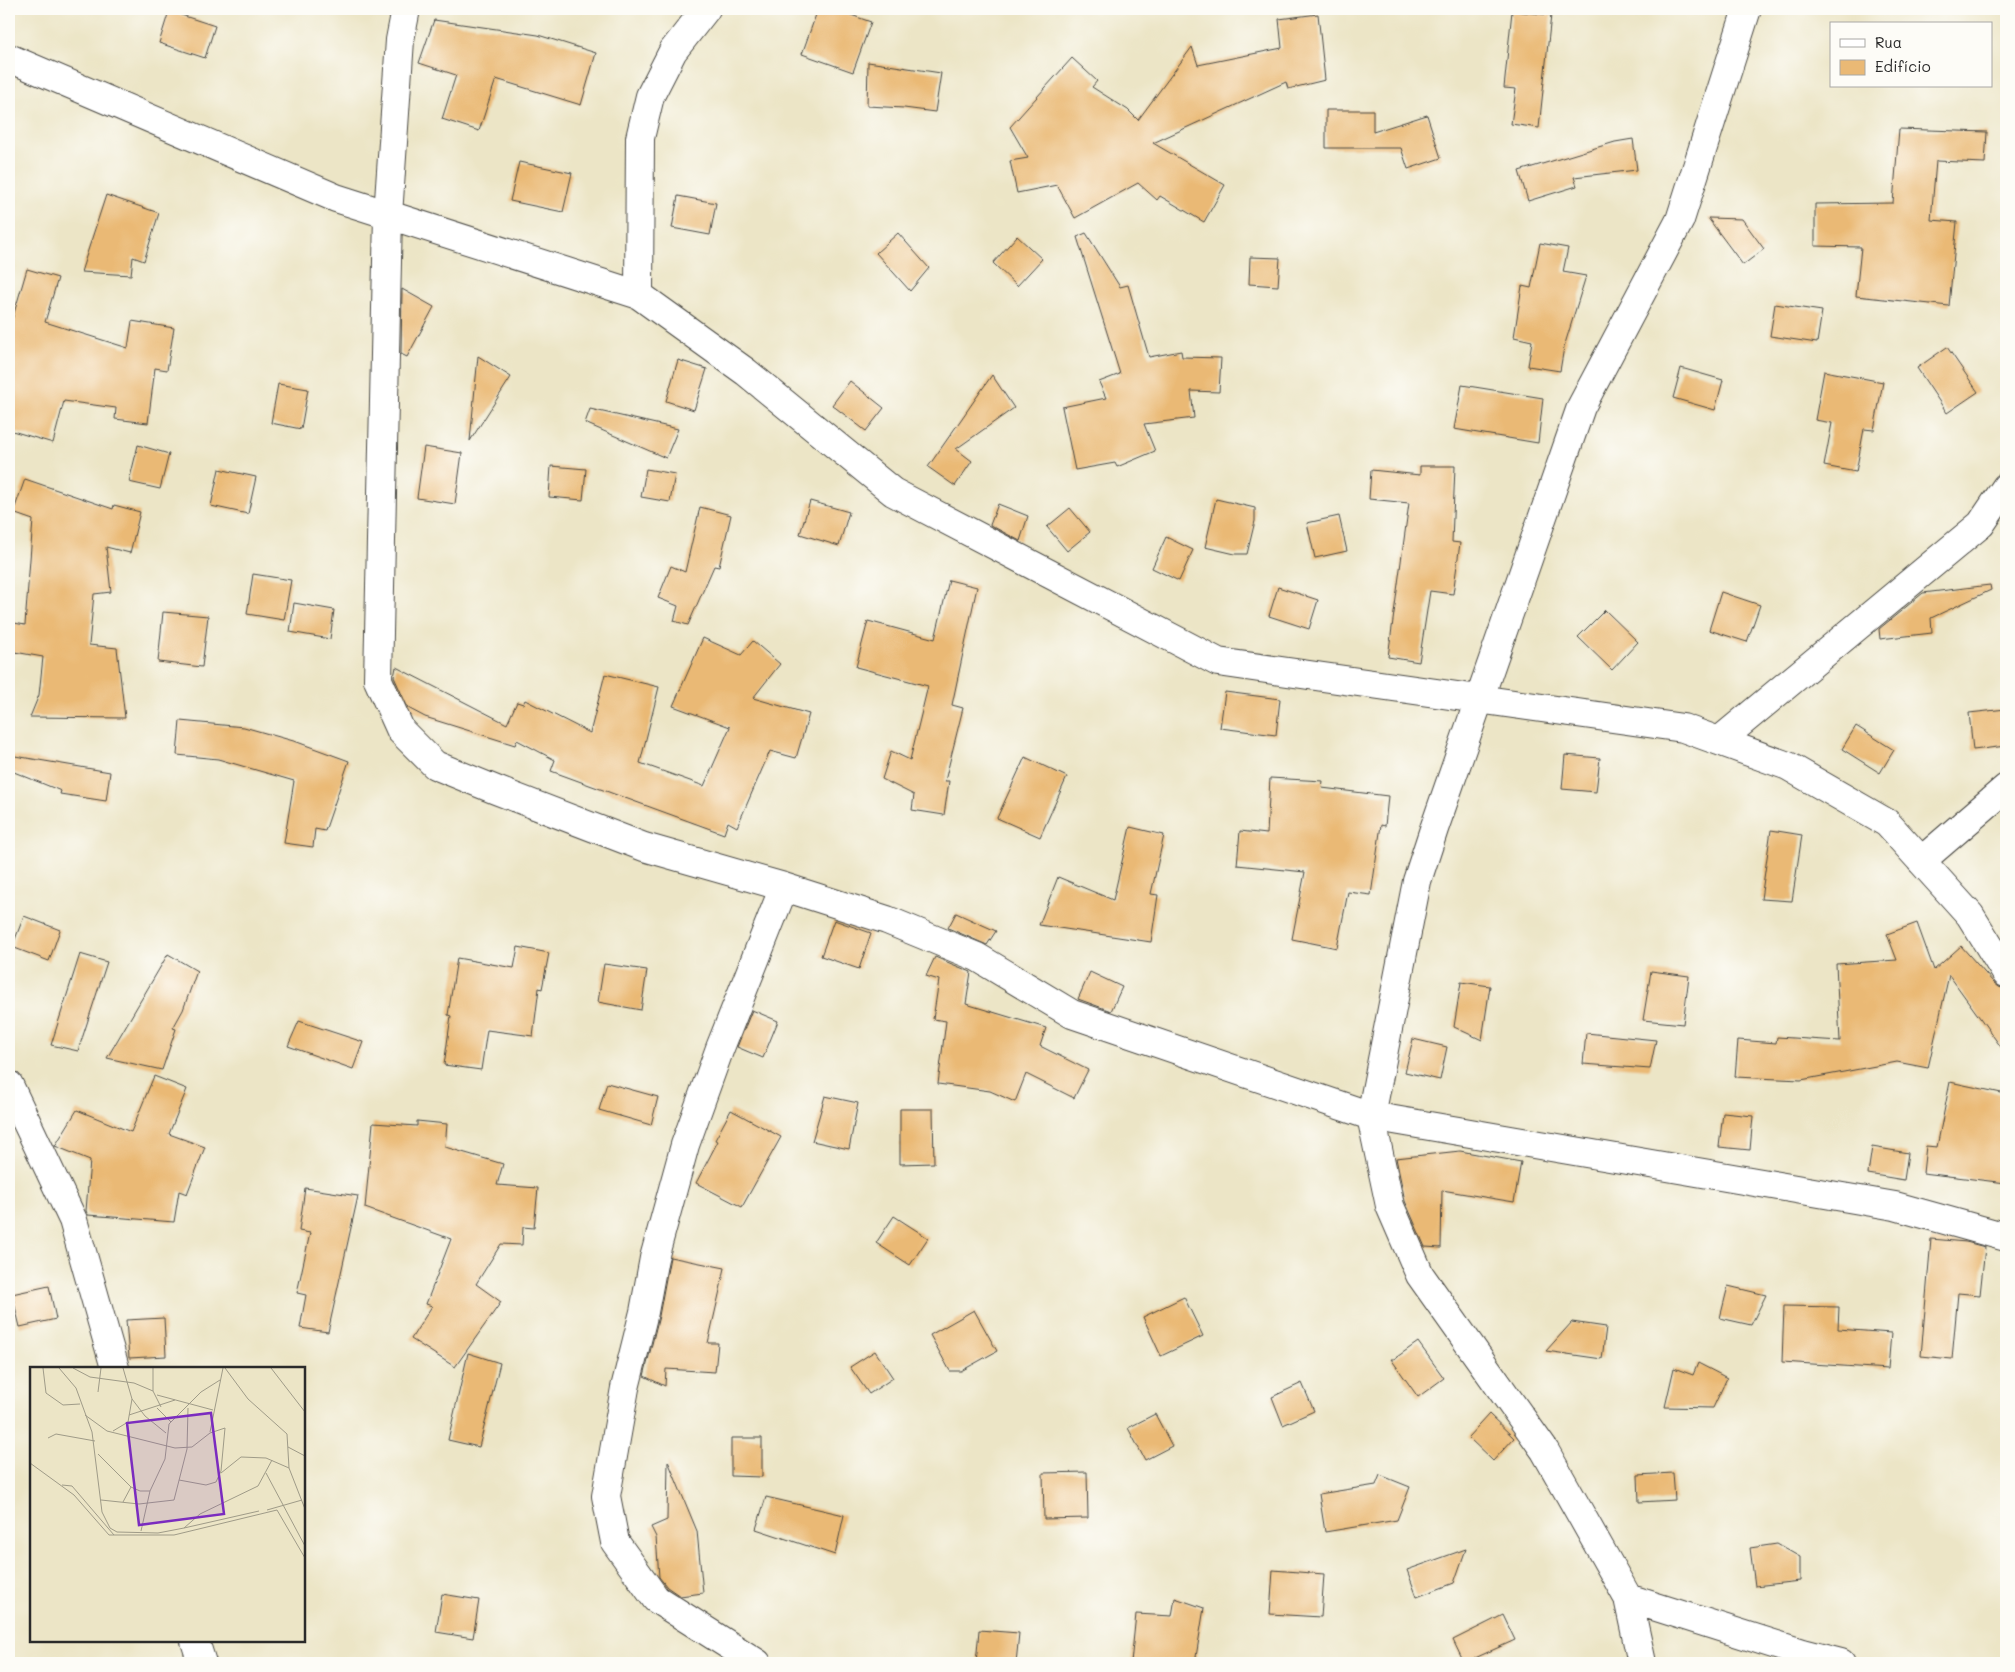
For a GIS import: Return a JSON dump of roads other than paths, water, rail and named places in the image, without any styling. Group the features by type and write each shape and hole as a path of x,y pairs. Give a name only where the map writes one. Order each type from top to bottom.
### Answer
{"street":[{"path":"406,9 400,40 388,215 378,680 402,731 435,765 644,847 784,887 887,920 976,957 1072,1014 1371,1116 1895,1206 2006,1237"},
{"path":"639,295 640,138 650,96 673,51 706,9"},
{"path":"1642,1663 1628,1598 1545,1451 1420,1275 1390,1206 1371,1116 1417,881 1581,407 1680,220 1747,9"},
{"path":"9,58 336,198 639,295 746,372 893,492 1218,662 1683,728 1788,766 1887,822 1970,915 2006,973"},
{"path":"1718,741 1980,524 2006,487"},
{"path":"1921,861 2006,788"},
{"path":"757,1663 656,1599 615,1542 606,1496 625,1388 644,1312 654,1258 685,1145 720,1048 784,887"},
{"path":"9,1085 74,1220 115,1367"},
{"path":"1628,1598 1802,1653 1841,1663"},
{"path":"195,1642 202,1663"}]}
